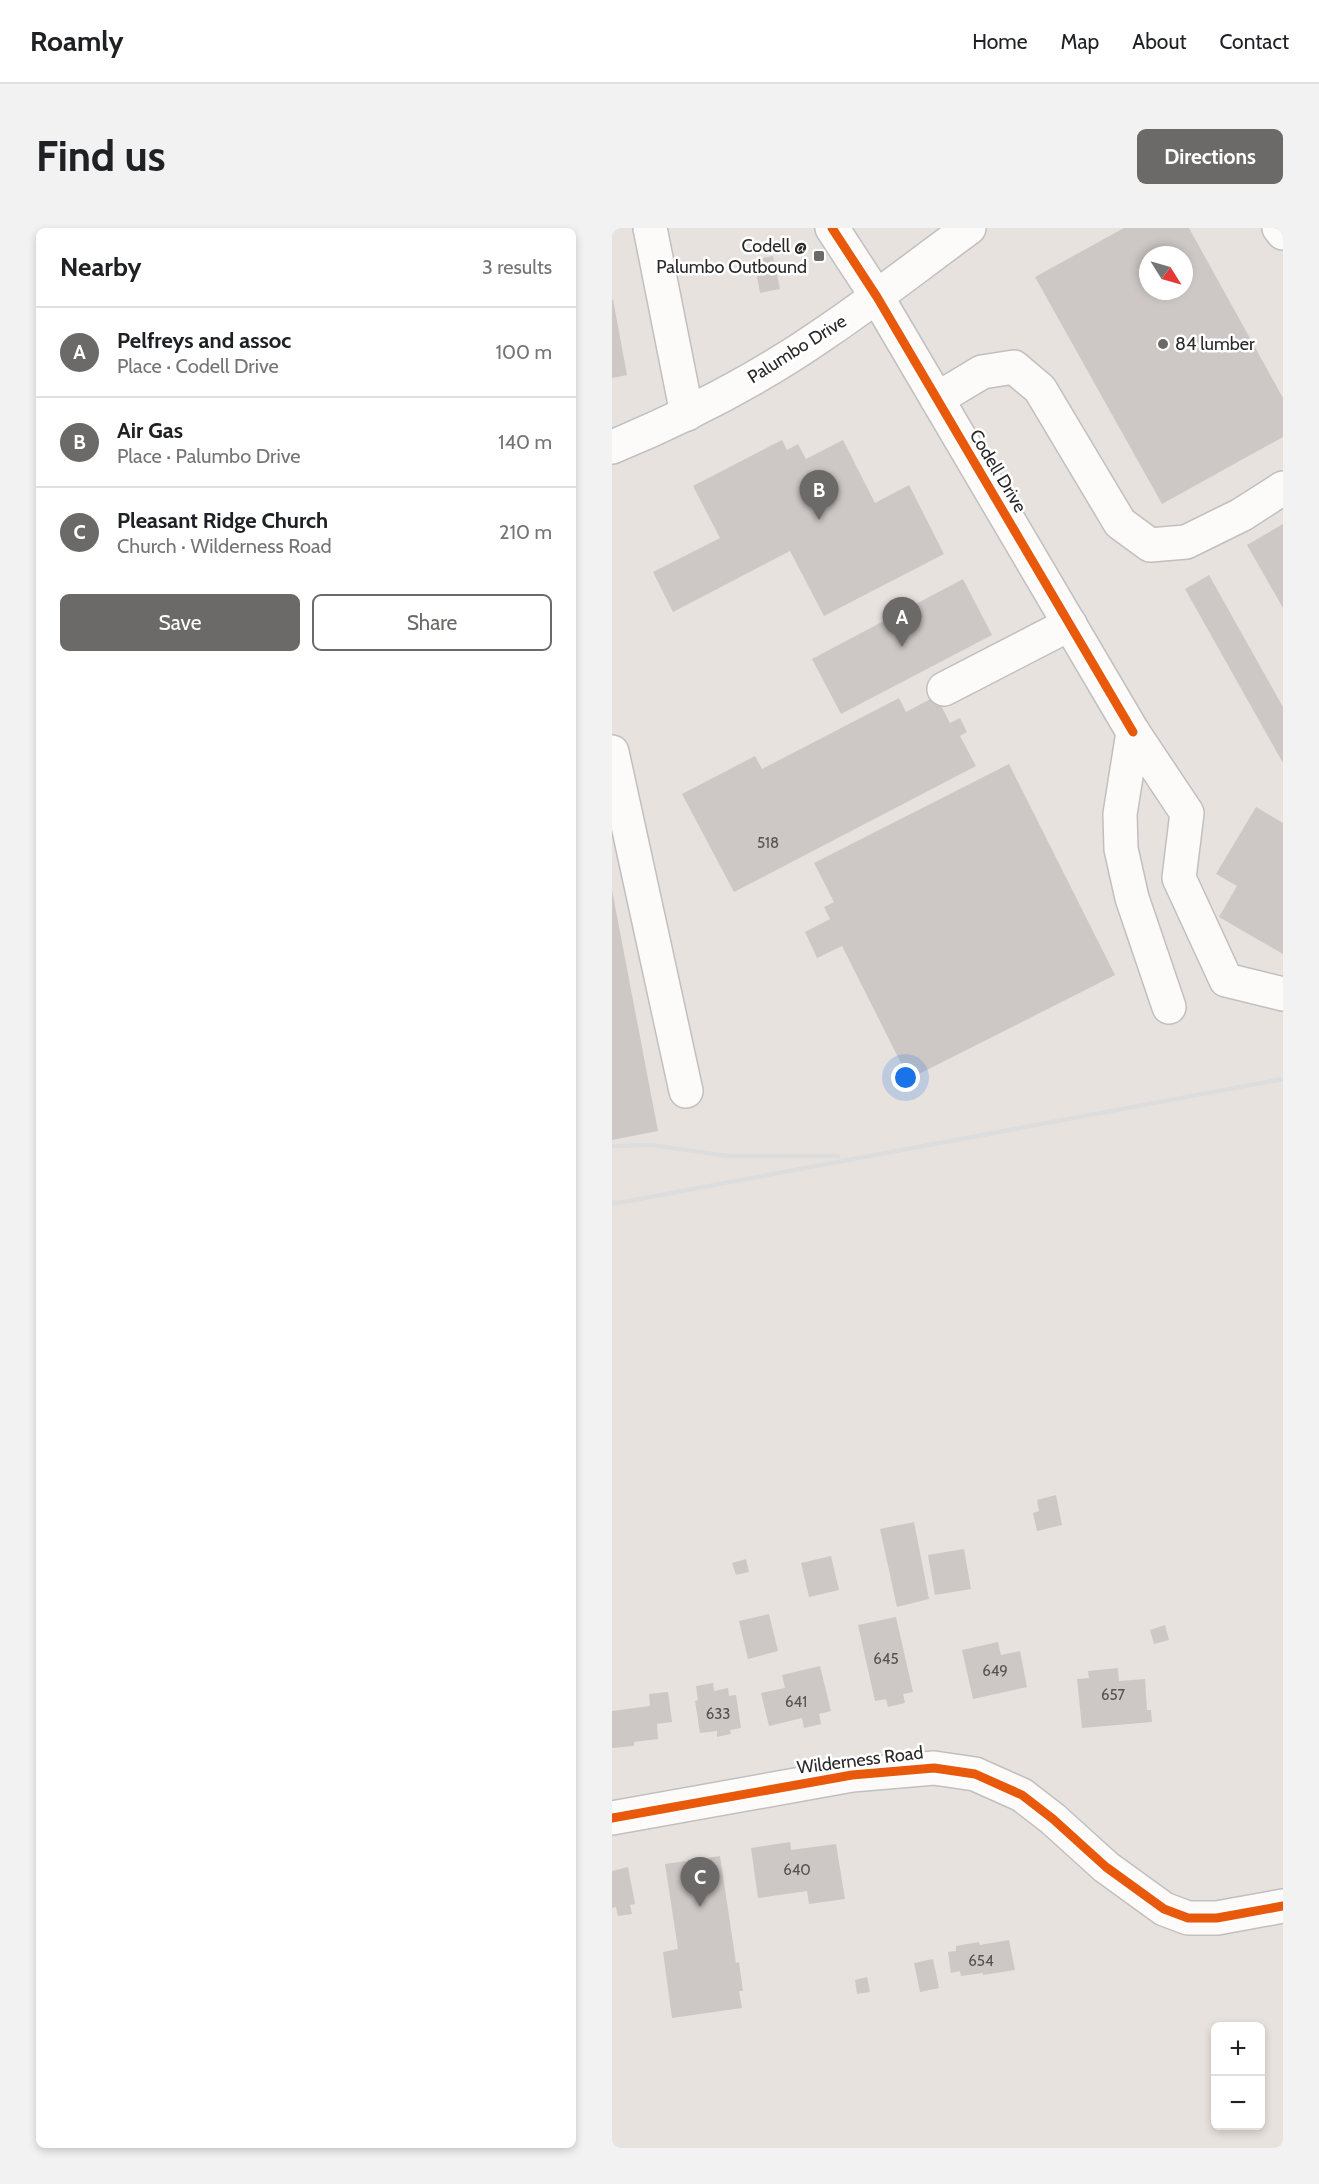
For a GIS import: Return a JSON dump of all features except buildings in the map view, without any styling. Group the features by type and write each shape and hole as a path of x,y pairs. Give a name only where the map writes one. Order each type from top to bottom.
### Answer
{"street":[{"path":"650,228 687,414"},
{"name":"Codell Drive","path":"832,228 877,297 1133,732 1187,813 1179,878 1226,980 1283,994"},
{"name":"Palumbo Drive","path":"612,447 687,414 776,365 825,334 969,228"},
{"path":"1279,228 1283,233"},
{"path":"937,399 982,372 1014,367 1040,389 1120,523 1150,545 1186,542 1241,515 1283,488"},
{"path":"944,689 1070,624"},
{"path":"1133,732 1120,814 1121,849 1132,898 1169,1007"},
{"path":"612,752 686,1091"},
{"name":"Wilderness Road","path":"612,1818 852,1775 934,1767 975,1774 1022,1795 1053,1819 1106,1867 1164,1909 1188,1918 1217,1918 1283,1906"}],"railway":[{"path":"612,1204 1283,1079"},
{"path":"612,1146 652,1145 727,1156 838,1156"}],"cycle path":[{"path":"832,228 877,297 1133,732"},
{"path":"612,1818 852,1775 934,1768 975,1774 1022,1795 1053,1819 1106,1867 1164,1909 1188,1918 1217,1918 1283,1906"}],"place":[{"name":"Codell @ Palumbo Outbound","path":"819,256"},
{"name":"84 lumber","path":"1163,344"},
{"name":"Air Gas","path":"819,520"},
{"name":"Pelfreys and assoc","path":"902,647"},
{"name":"Pleasant Ridge Church","path":"700,1907"}]}
